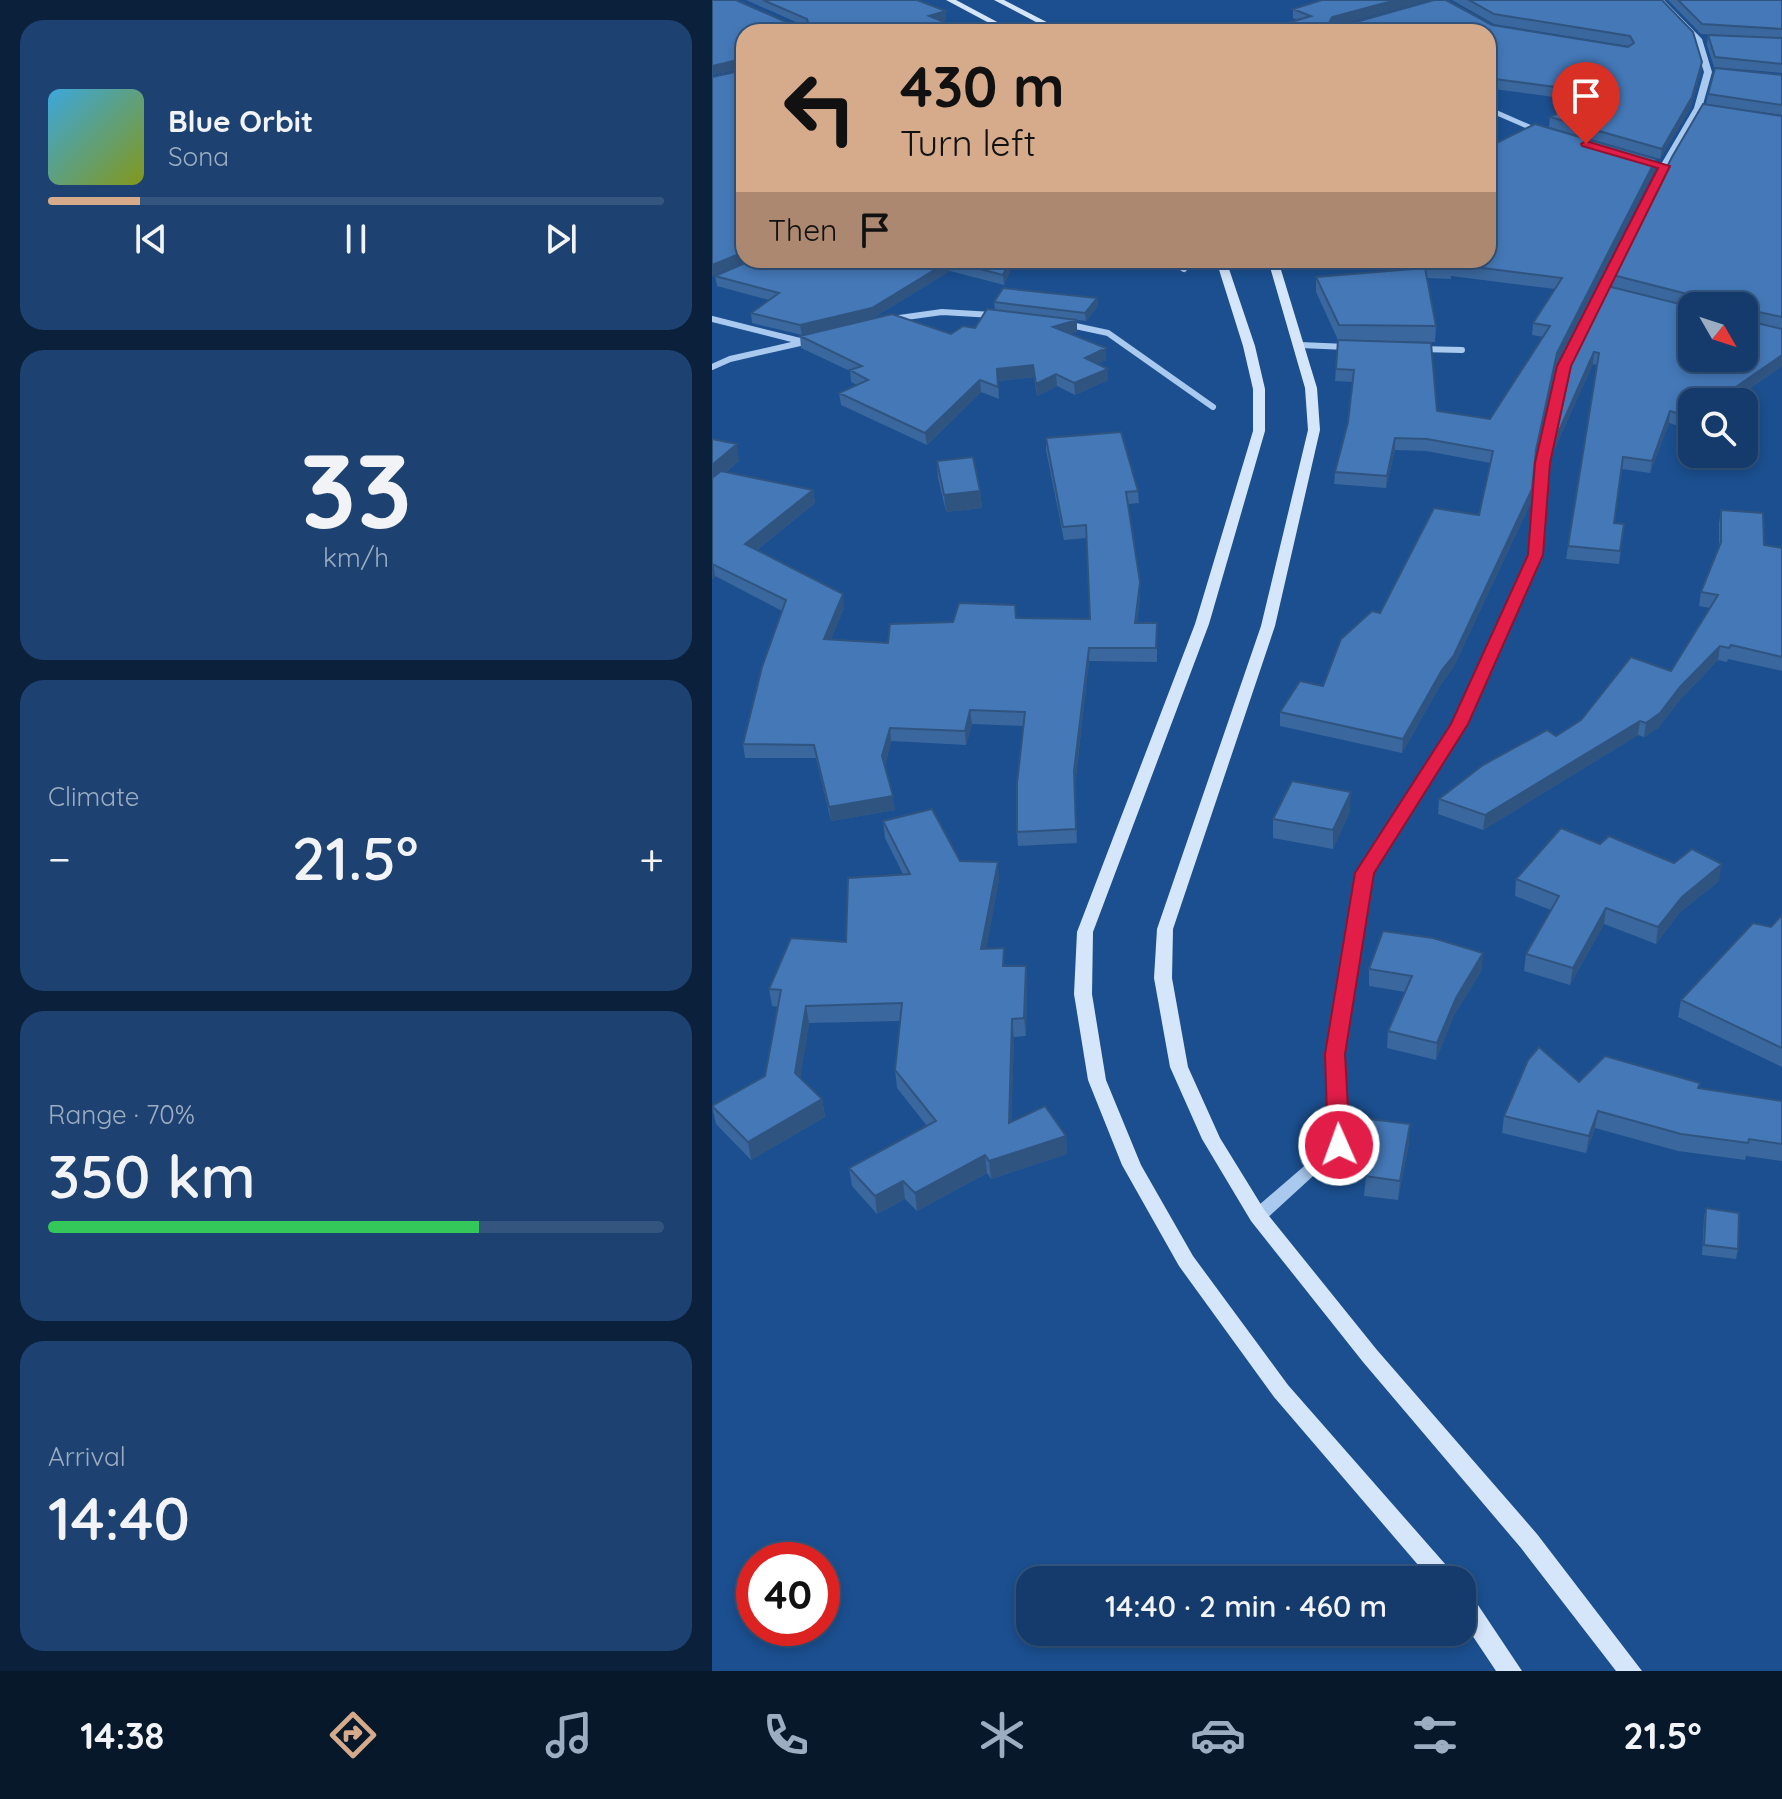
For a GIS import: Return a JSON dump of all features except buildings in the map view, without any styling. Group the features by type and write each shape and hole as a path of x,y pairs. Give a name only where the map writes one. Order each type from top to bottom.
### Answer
{"main road":[{"path":"950,0 996,24"},
{"path":"998,0 1046,24"},
{"path":"1224,268 1249,346 1259,389 1259,431 1202,624 1085,932 1083,994 1097,1080 1132,1165 1186,1261 1281,1391 1433,1566"},
{"path":"1276,268 1311,388 1314,430 1268,626 1165,929 1163,978 1179,1067 1211,1139 1258,1216 1370,1356 1529,1541 1630,1671"},
{"path":"1476,1621 1510,1671"}],"street":[{"path":"1258,1216 1339,1145 1335,1054 1365,873 1460,724 1535,555 1543,463 1564,366 1664,166 1698,108 1708,72 1698,39 1660,0"},
{"path":"1698,39 1712,40"},
{"path":"1708,72 1722,73"},
{"path":"1698,108 1712,110"},
{"path":"1496,113 1517,124 1549,133"},
{"path":"1650,162 1664,166"},
{"path":"1601,290 1616,294"},
{"path":"887,321 915,314 956,311 1000,316"},
{"path":"712,319 804,342"},
{"path":"1059,323 1108,333 1213,407"},
{"path":"712,367 730,359 818,338"},
{"path":"1300,345 1359,347"},
{"path":"1418,349 1462,350"}],"route":[{"path":"1339,1145 1335,1054 1365,873 1460,724 1535,555 1543,463 1564,366 1664,166 1586,144"}]}
